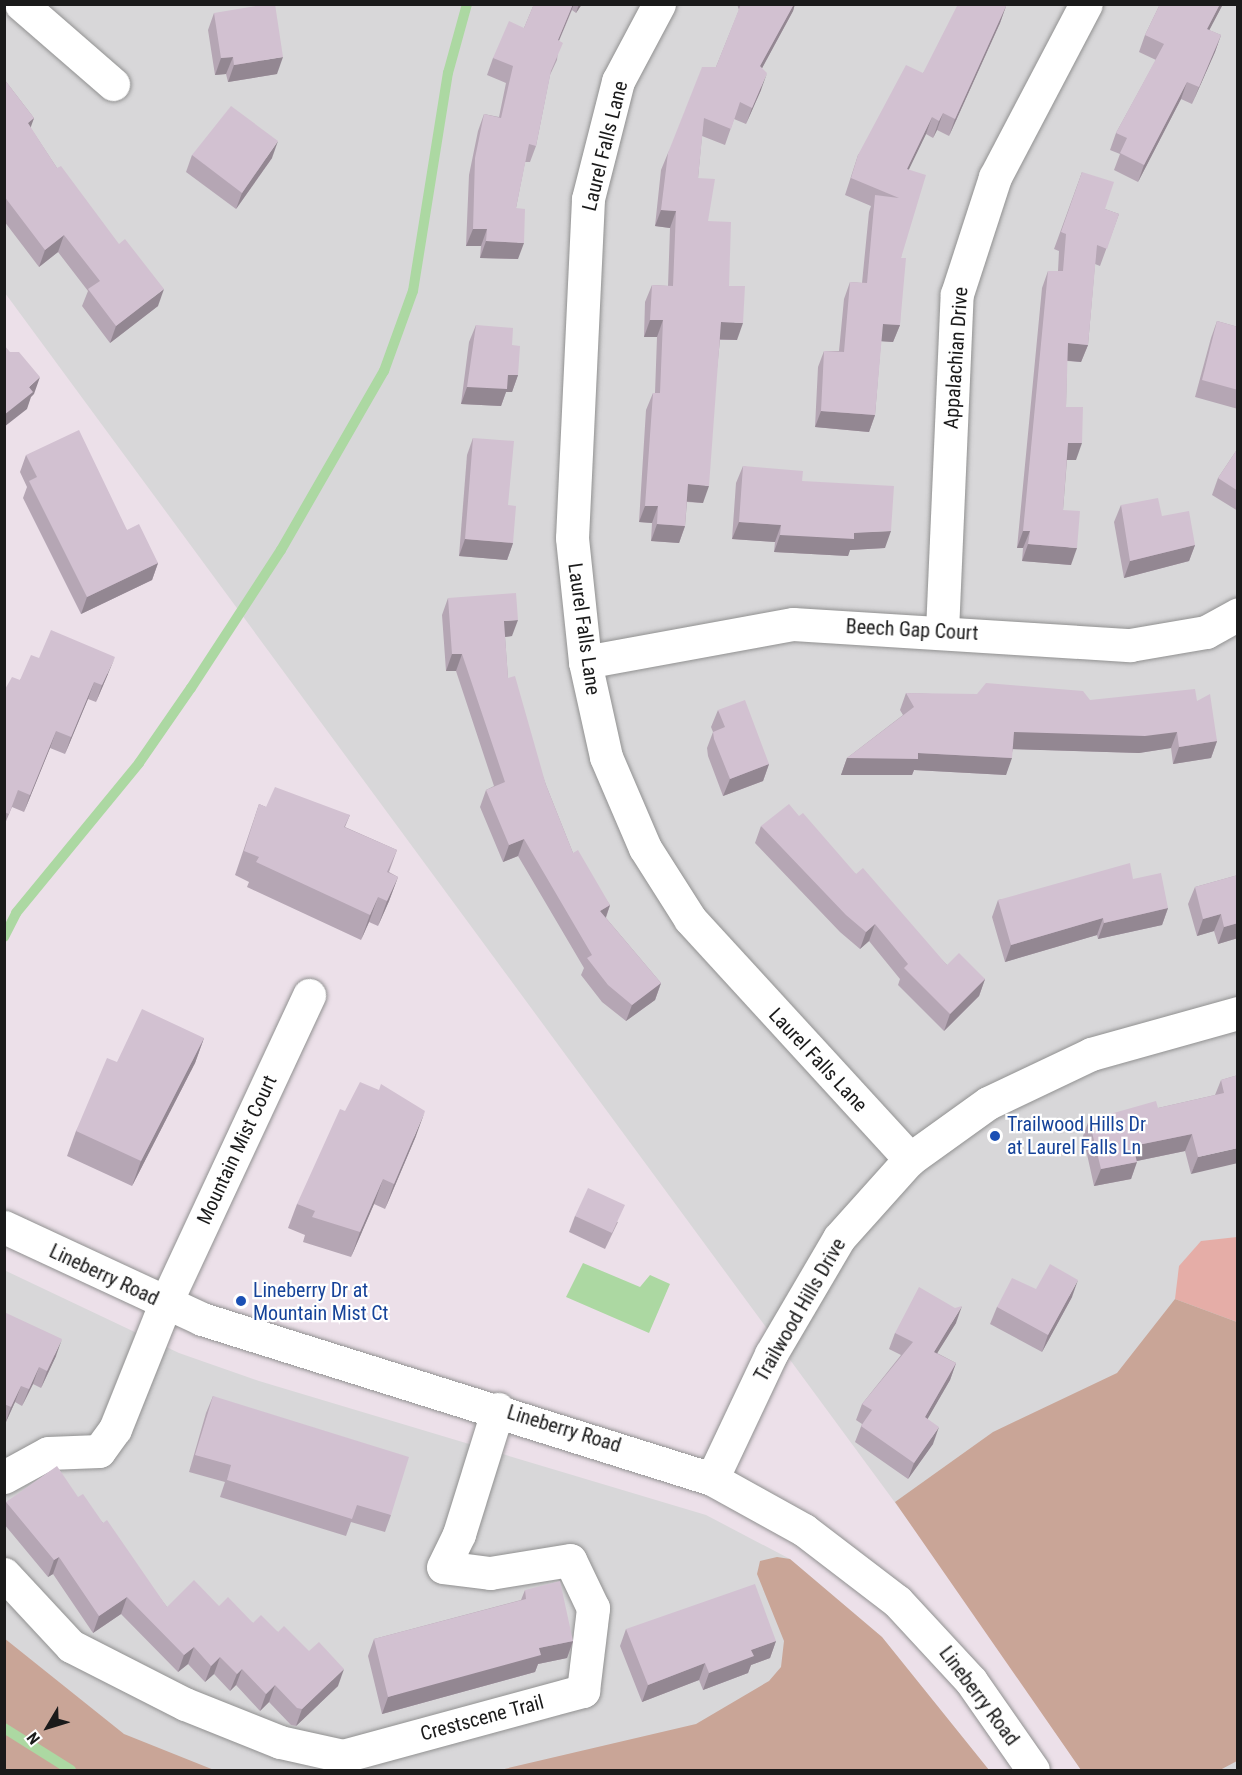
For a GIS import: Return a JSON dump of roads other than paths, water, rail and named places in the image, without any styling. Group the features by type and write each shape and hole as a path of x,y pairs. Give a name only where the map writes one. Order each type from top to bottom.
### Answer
{"street":[{"path":"21,4 113,84"},
{"name":"Laurel Falls Lane","path":"659,4 618,81 588,199 572,538 585,662 606,757 645,848 690,919 910,1160"},
{"name":"Appalachian Drive","path":"942,631 957,294 995,177 1086,4"},
{"name":"Beech Gap Court","path":"585,662 793,624 942,631 1130,645 1206,632 1238,614"},
{"name":"Mountain Mist Court","path":"165,1304 309,995"},
{"name":"Trailwood Hills Drive","path":"712,1479 771,1354 839,1238 910,1160 988,1103 1091,1054 1238,1013"},
{"name":"Lineberry Road","path":"4,1227 165,1304 712,1479 804,1530 897,1601 971,1681 1033,1770"},
{"path":"4,1478 48,1453 99,1451 115,1429 165,1304"},
{"name":"Crestscene Trail","path":"4,1574 71,1646 196,1708 280,1742 333,1754 344,1756 583,1691 593,1608 570,1560 490,1573 443,1567 459,1534 498,1409"}],"waterway":[{"path":"4,937 16,913 139,763 191,688 281,550 384,371 413,291 448,73 467,4"},
{"path":"4,1728 71,1770"}],"place":[{"name":"Trailwood Hills Dr at Laurel Falls Ln","path":"995,1136"},
{"name":"Lineberry Dr at Mountain Mist Ct","path":"241,1301"}]}
